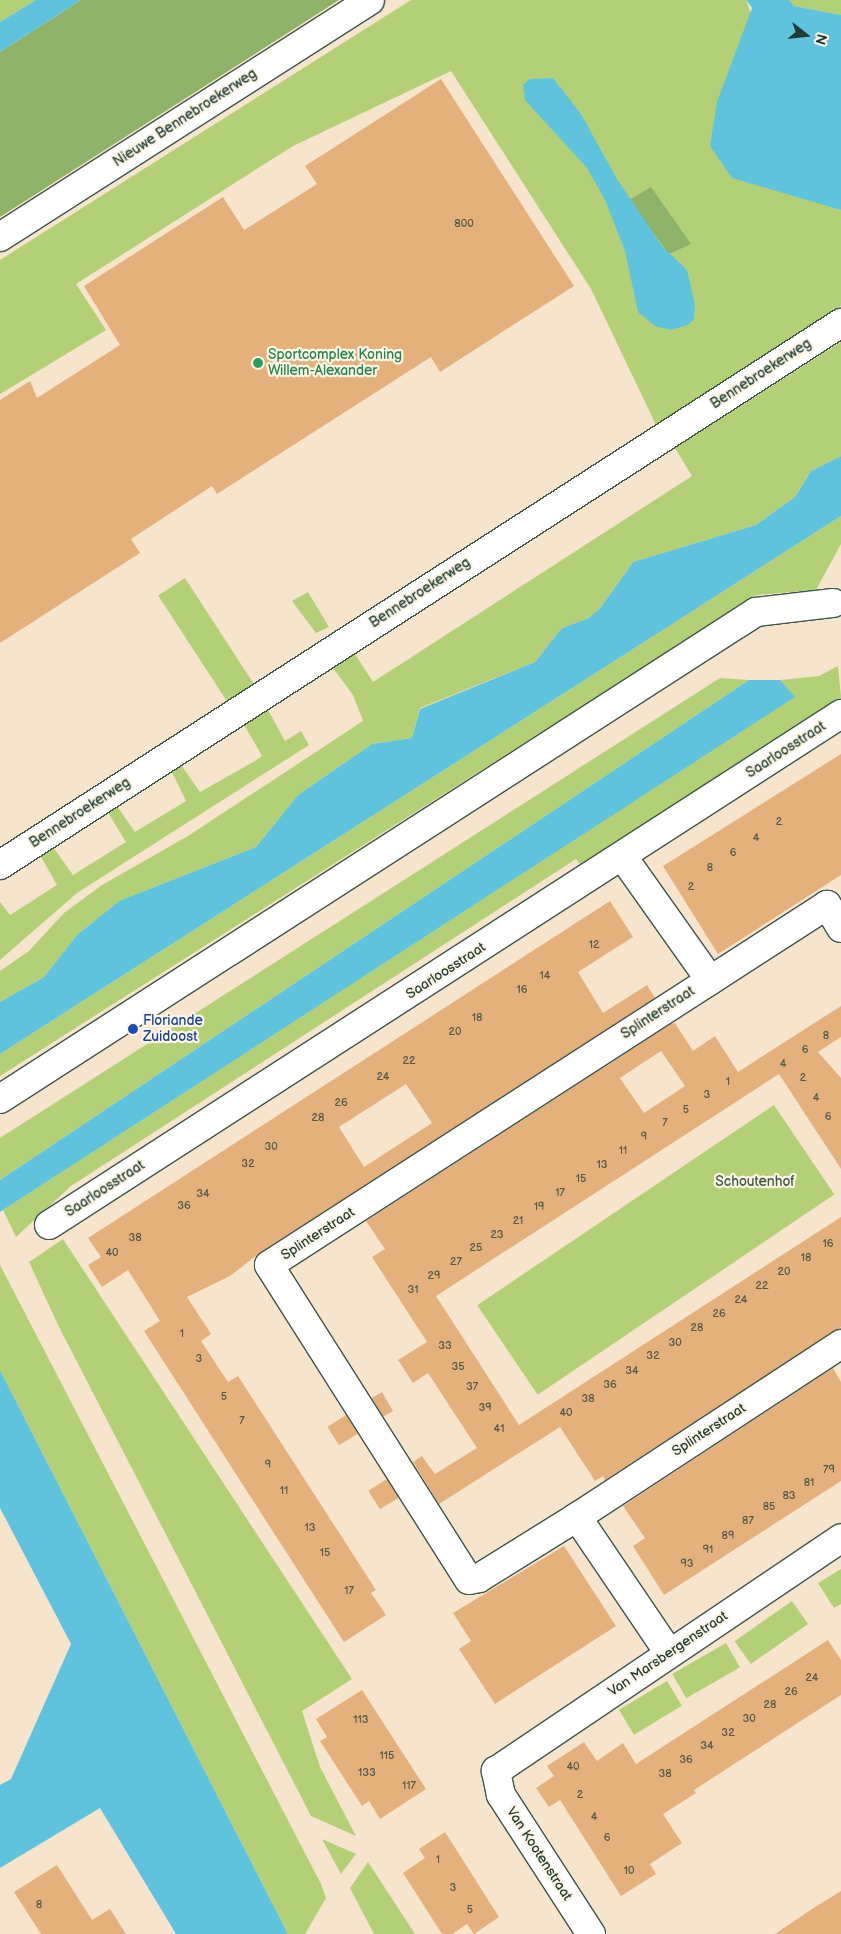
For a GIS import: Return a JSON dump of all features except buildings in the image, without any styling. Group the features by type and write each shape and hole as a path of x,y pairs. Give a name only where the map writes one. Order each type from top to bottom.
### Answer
{"street":[{"name":"Nieuwe Bennebroekerweg","path":"0,237 370,0"},
{"name":"Bennebroekerweg","path":"0,865 841,323"},
{"path":"0,1099 756,612 838,604"},
{"name":"Saarloosstraat","path":"49,1225 623,857 841,714"},
{"name":"Splinterstraat","path":"623,857 710,980"},
{"name":"Splinterstraat","path":"841,928 826,906 269,1265 469,1580 479,1578 577,1517 841,1344"},
{"path":"577,1517 669,1653"},
{"name":"Van Marsbergenstraat","path":"496,1771 841,1538"},
{"name":"Van Kootenstraat","path":"496,1771 500,1795 591,1934"}],"green space":[{"path":"0,0 36,0 0,22"},
{"path":"81,0 339,0 0,217 0,52"},
{"path":"411,0 746,0 824,204 841,210 841,306 658,429 591,289 451,71 293,146 76,284 106,330 0,394 0,260"},
{"path":"789,0 841,0 841,15 793,6"},
{"path":"651,187 691,244 669,254 629,200"},
{"path":"841,342 841,456 811,471 795,497 756,525 633,562 601,607 589,618 562,628 535,662 420,708 412,738 372,744 298,795 256,847 119,901 77,935 44,977 0,1002 0,971 29,951 64,913 102,885 188,836 363,721 353,695 333,668 355,654 373,682 692,476 675,448"},
{"path":"841,516 841,544 816,590 757,595 0,1076 0,1054"},
{"path":"185,578 255,686 228,704 158,595"},
{"path":"308,592 329,627 316,633 292,601"},
{"path":"838,666 841,697 835,704 583,868 576,859 71,1186 16,1237 3,1210 794,697 780,680 819,676"},
{"path":"720,678 749,680 0,1180 0,1138"},
{"path":"267,708 285,741 301,731 309,745 77,893 0,960 0,902 10,915 57,885 40,855 53,847 73,875 126,842 107,811 117,806 135,832 186,801 170,768 179,762 200,792 255,761 262,756 243,723"},
{"name":"Schoutenhof","path":"774,1105 834,1195 538,1395 477,1305"},
{"path":"63,1239 352,1679 302,1711 320,1767 356,1836 311,1816 58,1325 29,1262"},
{"path":"0,1265 321,1884 326,1898 305,1934 288,1934 0,1370"},
{"path":"841,1569 841,1604 834,1608 818,1583"},
{"path":"792,1601 808,1624 751,1664 735,1641"},
{"path":"726,1643 740,1667 686,1698 672,1674"},
{"path":"667,1681 682,1706 634,1735 619,1710"},
{"path":"322,1839 356,1854 341,1874"},
{"path":"368,1862 415,1934 374,1934 350,1888"}],"water":[{"path":"36,0 81,0 0,52 0,22"},
{"path":"746,0 789,0 794,6 841,15 841,210 732,178 710,146 717,102 752,8"},
{"path":"553,78 581,114 617,179 662,246 687,270 695,305 694,319 688,325 671,330 655,326 638,312 625,251 605,200 587,168 525,100 523,85 530,79"},
{"path":"841,456 841,516 0,1054 0,1002 44,977 77,935 119,901 256,847 298,795 372,744 412,738 420,709 535,662 562,628 589,618 601,607 633,562 756,525 795,497 811,471"},
{"path":"749,680 780,680 795,697 0,1212 0,1180"},
{"path":"0,1370 288,1934 176,1934 100,1808 0,1868 0,1785 11,1779 71,1644 0,1508"}],"place":[{"name":"Sportcomplex Koning Willem-Alexander","path":"258,363"},
{"name":"Floriande Zuidoost","path":"133,1029"}]}
